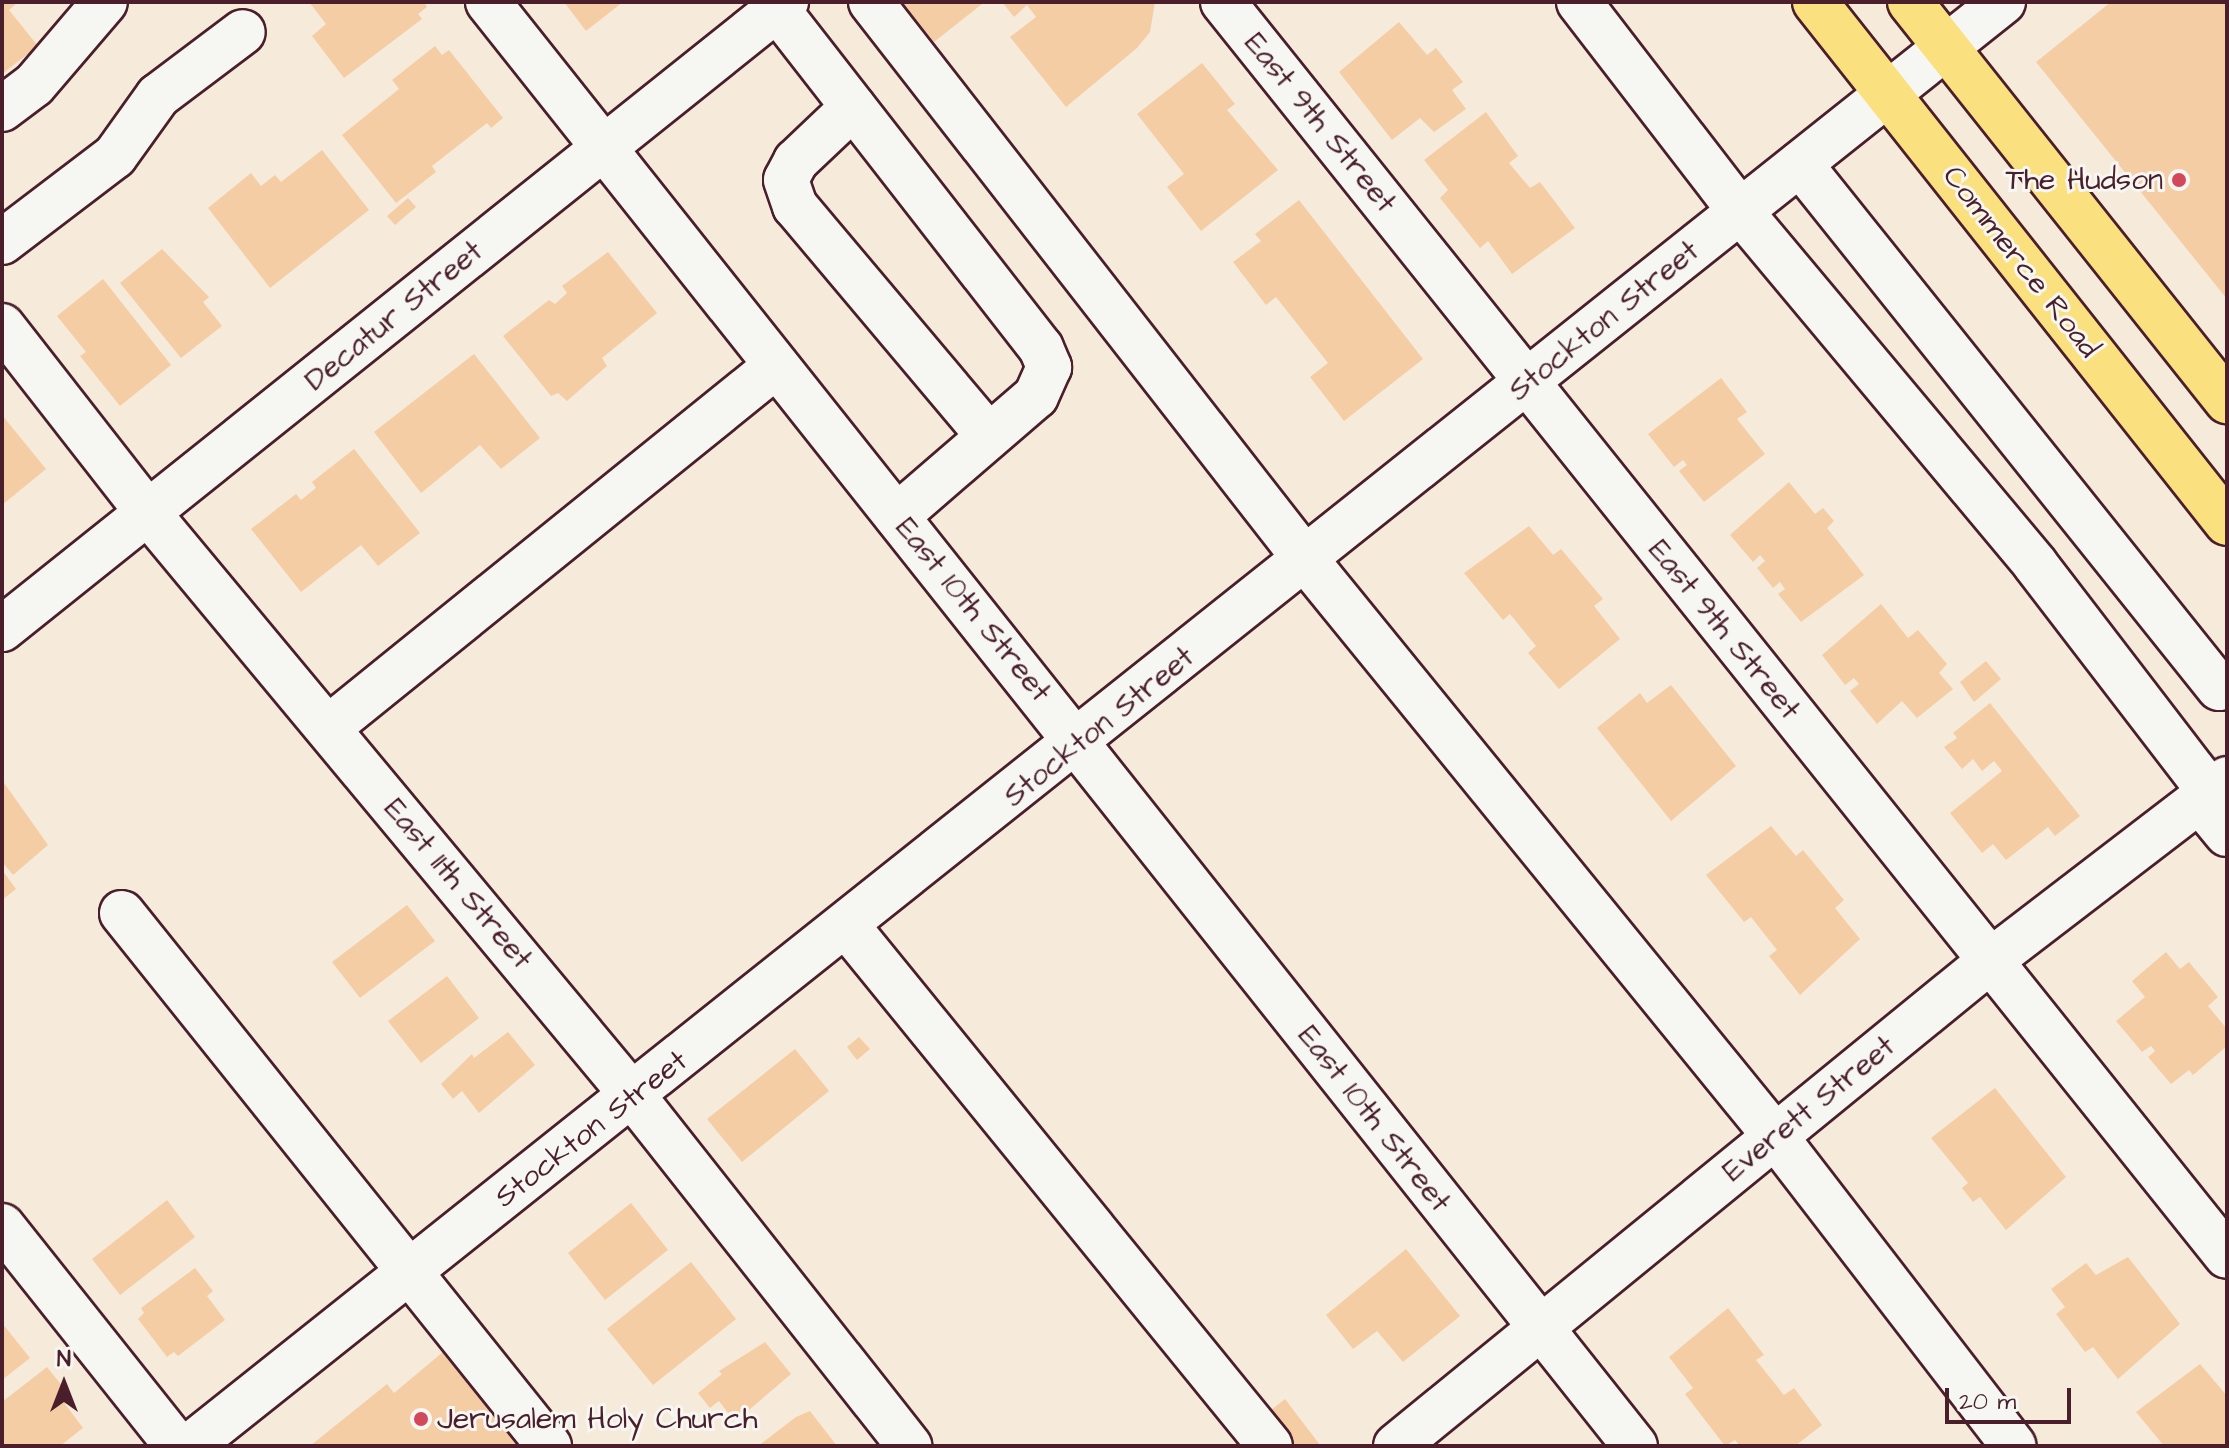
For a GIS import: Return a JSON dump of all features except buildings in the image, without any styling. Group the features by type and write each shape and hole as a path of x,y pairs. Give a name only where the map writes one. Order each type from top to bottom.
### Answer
{"main road":[{"name":"Commerce Road","path":"1815,2 2227,523"},
{"path":"1910,2 2227,401"}],"street":[{"path":"2,109 34,85 105,2"},
{"name":"East 10th Street","path":"488,2 1635,1446"},
{"path":"871,2 1306,560 1775,1136 2014,1446"},
{"name":"East 9th Street","path":"1223,2 2227,1256"},
{"path":"1579,2 1741,212 1996,515 2212,790 2227,834"},
{"name":"Stockton Street","path":"190,1446 1079,743 2003,2"},
{"path":"781,6 853,107 1041,348 1049,367 1036,396 897,516"},
{"name":"Decatur Street","path":"2,629 781,6"},
{"path":"2,242 115,156 158,96 243,32"},
{"path":"853,107 796,161 786,180 795,206 989,436"},
{"path":"1800,164 2219,688"},
{"name":"East 11th Street","path":"2,326 149,514 633,1096 909,1446"},
{"path":"328,728 776,366"},
{"name":"Everett Street","path":"1396,1446 1990,961 2212,790"},
{"path":"122,913 412,1270 549,1446"},
{"path":"847,926 1270,1446"},
{"path":"2,1226 177,1446"}],"place":[{"name":"The Hudson","path":"2179,180"},
{"name":"Jerusalem Holy Church","path":"421,1419"}]}
